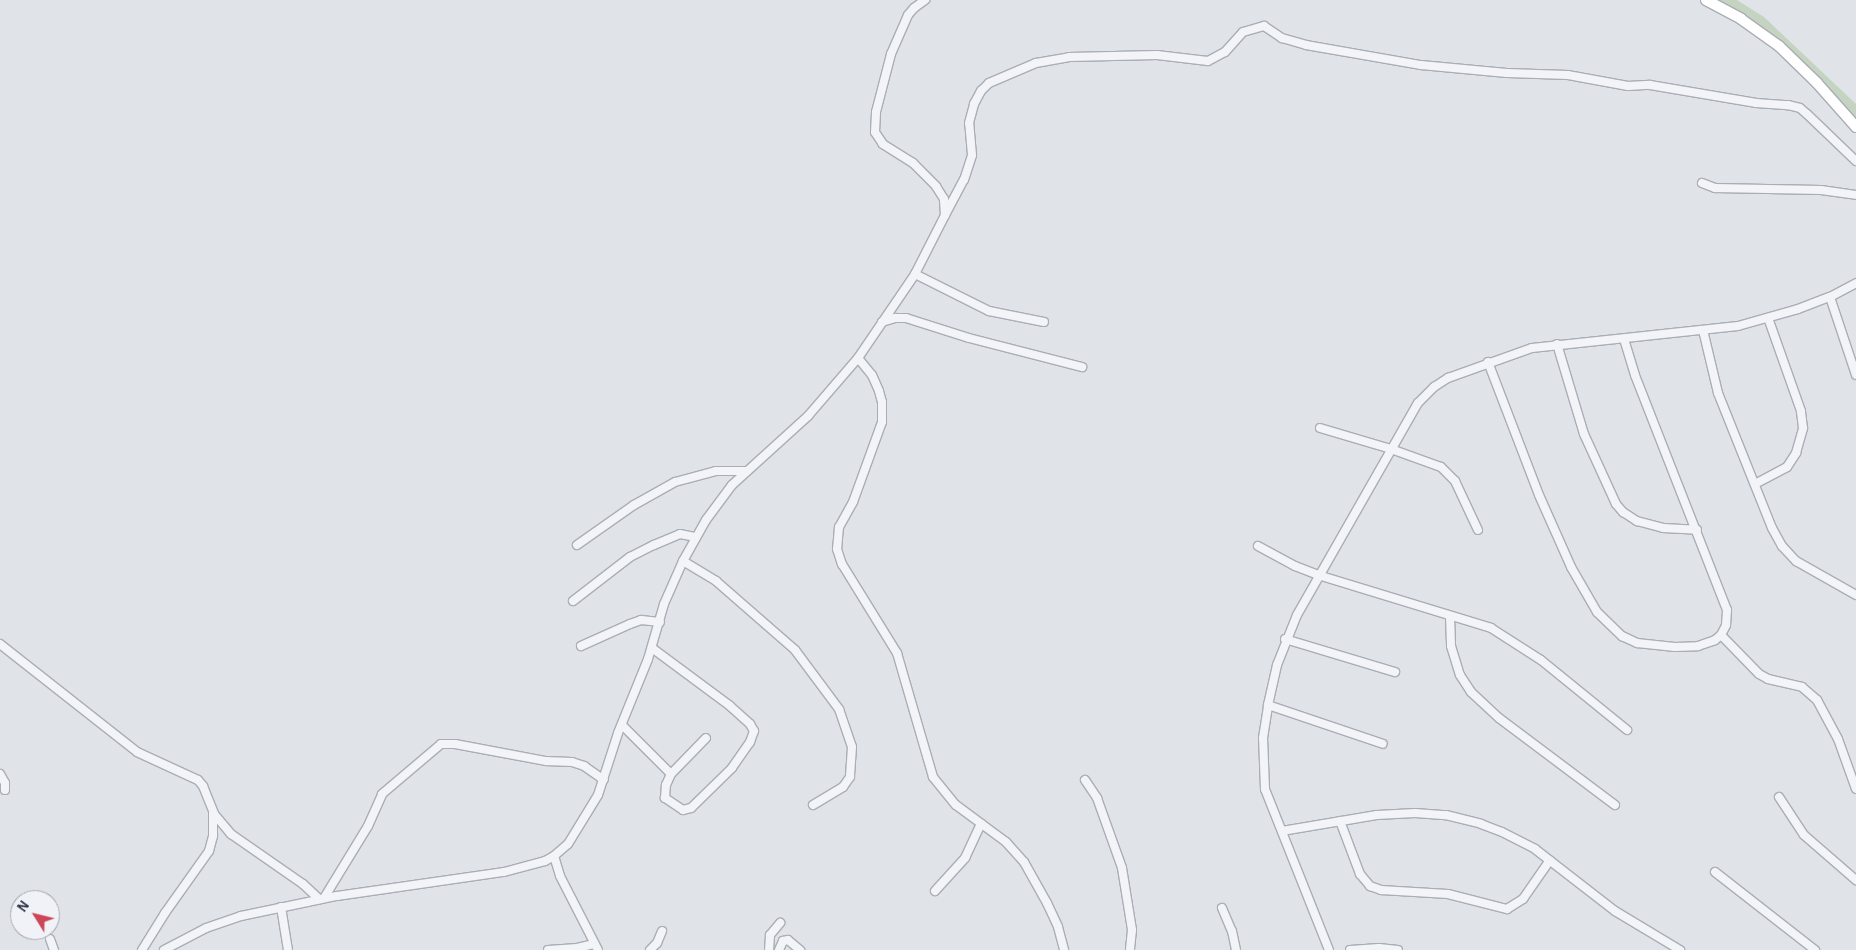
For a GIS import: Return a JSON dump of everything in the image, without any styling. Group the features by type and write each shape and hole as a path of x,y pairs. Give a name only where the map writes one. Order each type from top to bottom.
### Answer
{"main road":[{"path":"1706,0 1741,19 1779,46 1817,83 1856,127"}],"street":[{"path":"925,0 908,15 891,54 876,112 875,132 883,144 913,163 936,186 944,199 945,215"},
{"path":"164,950 226,921 322,898 504,872 540,863 554,856 568,844 598,795 622,725 652,648 664,604 696,537 721,499 745,471 808,416 858,358 915,274 964,180 972,155 969,123 980,91 989,83 1036,63 1069,57 1156,55 1208,61 1225,52 1243,32 1264,26 1282,38 1306,45 1421,65 1507,73 1568,75 1628,86 1650,85 1756,102 1788,105 1800,108 1856,161"},
{"path":"1702,183 1715,188 1821,190 1856,195"},
{"path":"915,274 989,311 1044,322"},
{"path":"1329,950 1265,789 1263,738 1268,705 1285,640 1318,575 1410,414 1434,387 1461,372 1532,348 1738,326 1830,297 1856,284"},
{"path":"1830,297 1856,375"},
{"path":"882,322 900,317 906,318 969,338 1082,367"},
{"path":"1755,484 1787,467 1796,452 1803,428 1801,411 1768,318"},
{"path":"1703,330 1718,393 1772,528 1789,554 1807,568 1856,594"},
{"path":"1488,362 1539,494 1571,567 1597,612 1622,636 1637,643 1690,647 1706,644 1721,635 1726,625 1727,610 1698,530 1636,375 1624,338"},
{"path":"1557,344 1584,434 1616,504 1623,512 1637,521 1663,528 1698,530"},
{"path":"858,358 872,376 879,391 882,402 882,422 853,502 839,527 837,549 842,564 897,653 933,777 956,805 1006,842 1024,862 1047,902 1058,927 1064,950"},
{"path":"1320,428 1434,464 1452,476 1478,530"},
{"path":"577,546 634,505 675,482 716,471 745,471"},
{"path":"573,601 630,557 680,534 696,537"},
{"path":"1258,546 1295,566 1318,575 1492,628 1524,648 1627,730"},
{"path":"683,561 716,581 796,650 839,709 852,747 850,777 847,784 813,805"},
{"path":"1450,616 1451,646 1460,675 1471,692 1499,718 1615,805"},
{"path":"581,646 641,620 660,622"},
{"path":"1721,635 1759,674 1768,679 1802,687 1817,700 1838,738 1856,789"},
{"path":"1285,640 1395,672"},
{"path":"0,644 137,752 148,759 198,780 203,786 213,811 231,834 322,898"},
{"path":"652,648 730,706 750,724 754,731 737,761 688,810 671,803 665,798 666,785 671,774 706,738"},
{"path":"1268,705 1383,744"},
{"path":"622,725 671,774"},
{"path":"322,898 368,826 382,794 441,744 456,744 546,761 572,762 584,766 604,780"},
{"path":"0,774 5,783 5,790"},
{"path":"1085,780 1097,798 1122,868 1132,930 1130,950"},
{"path":"1779,797 1804,835 1856,880"},
{"path":"142,950 165,913 202,864 209,851 213,836 213,811"},
{"path":"1282,831 1396,814 1446,816 1502,832 1550,860 1621,915 1677,949"},
{"path":"1340,821 1360,874 1370,886 1381,890 1448,894 1507,909 1517,905 1523,899 1550,860"},
{"path":"935,891 965,858 981,823"},
{"path":"548,950 596,947 560,876 554,856"},
{"path":"1715,872 1816,950"},
{"path":"280,907 288,950"},
{"path":"1222,908 1232,932 1236,950"},
{"path":"769,950 770,935 780,922"},
{"path":"650,950 657,943 662,931"},
{"path":"779,950 785,940 794,943 800,950"},
{"path":"1350,950 1379,948 1398,950"}],"green space":[{"path":"1706,0 1737,0 1764,17 1856,104 1856,127 1794,60"}]}
